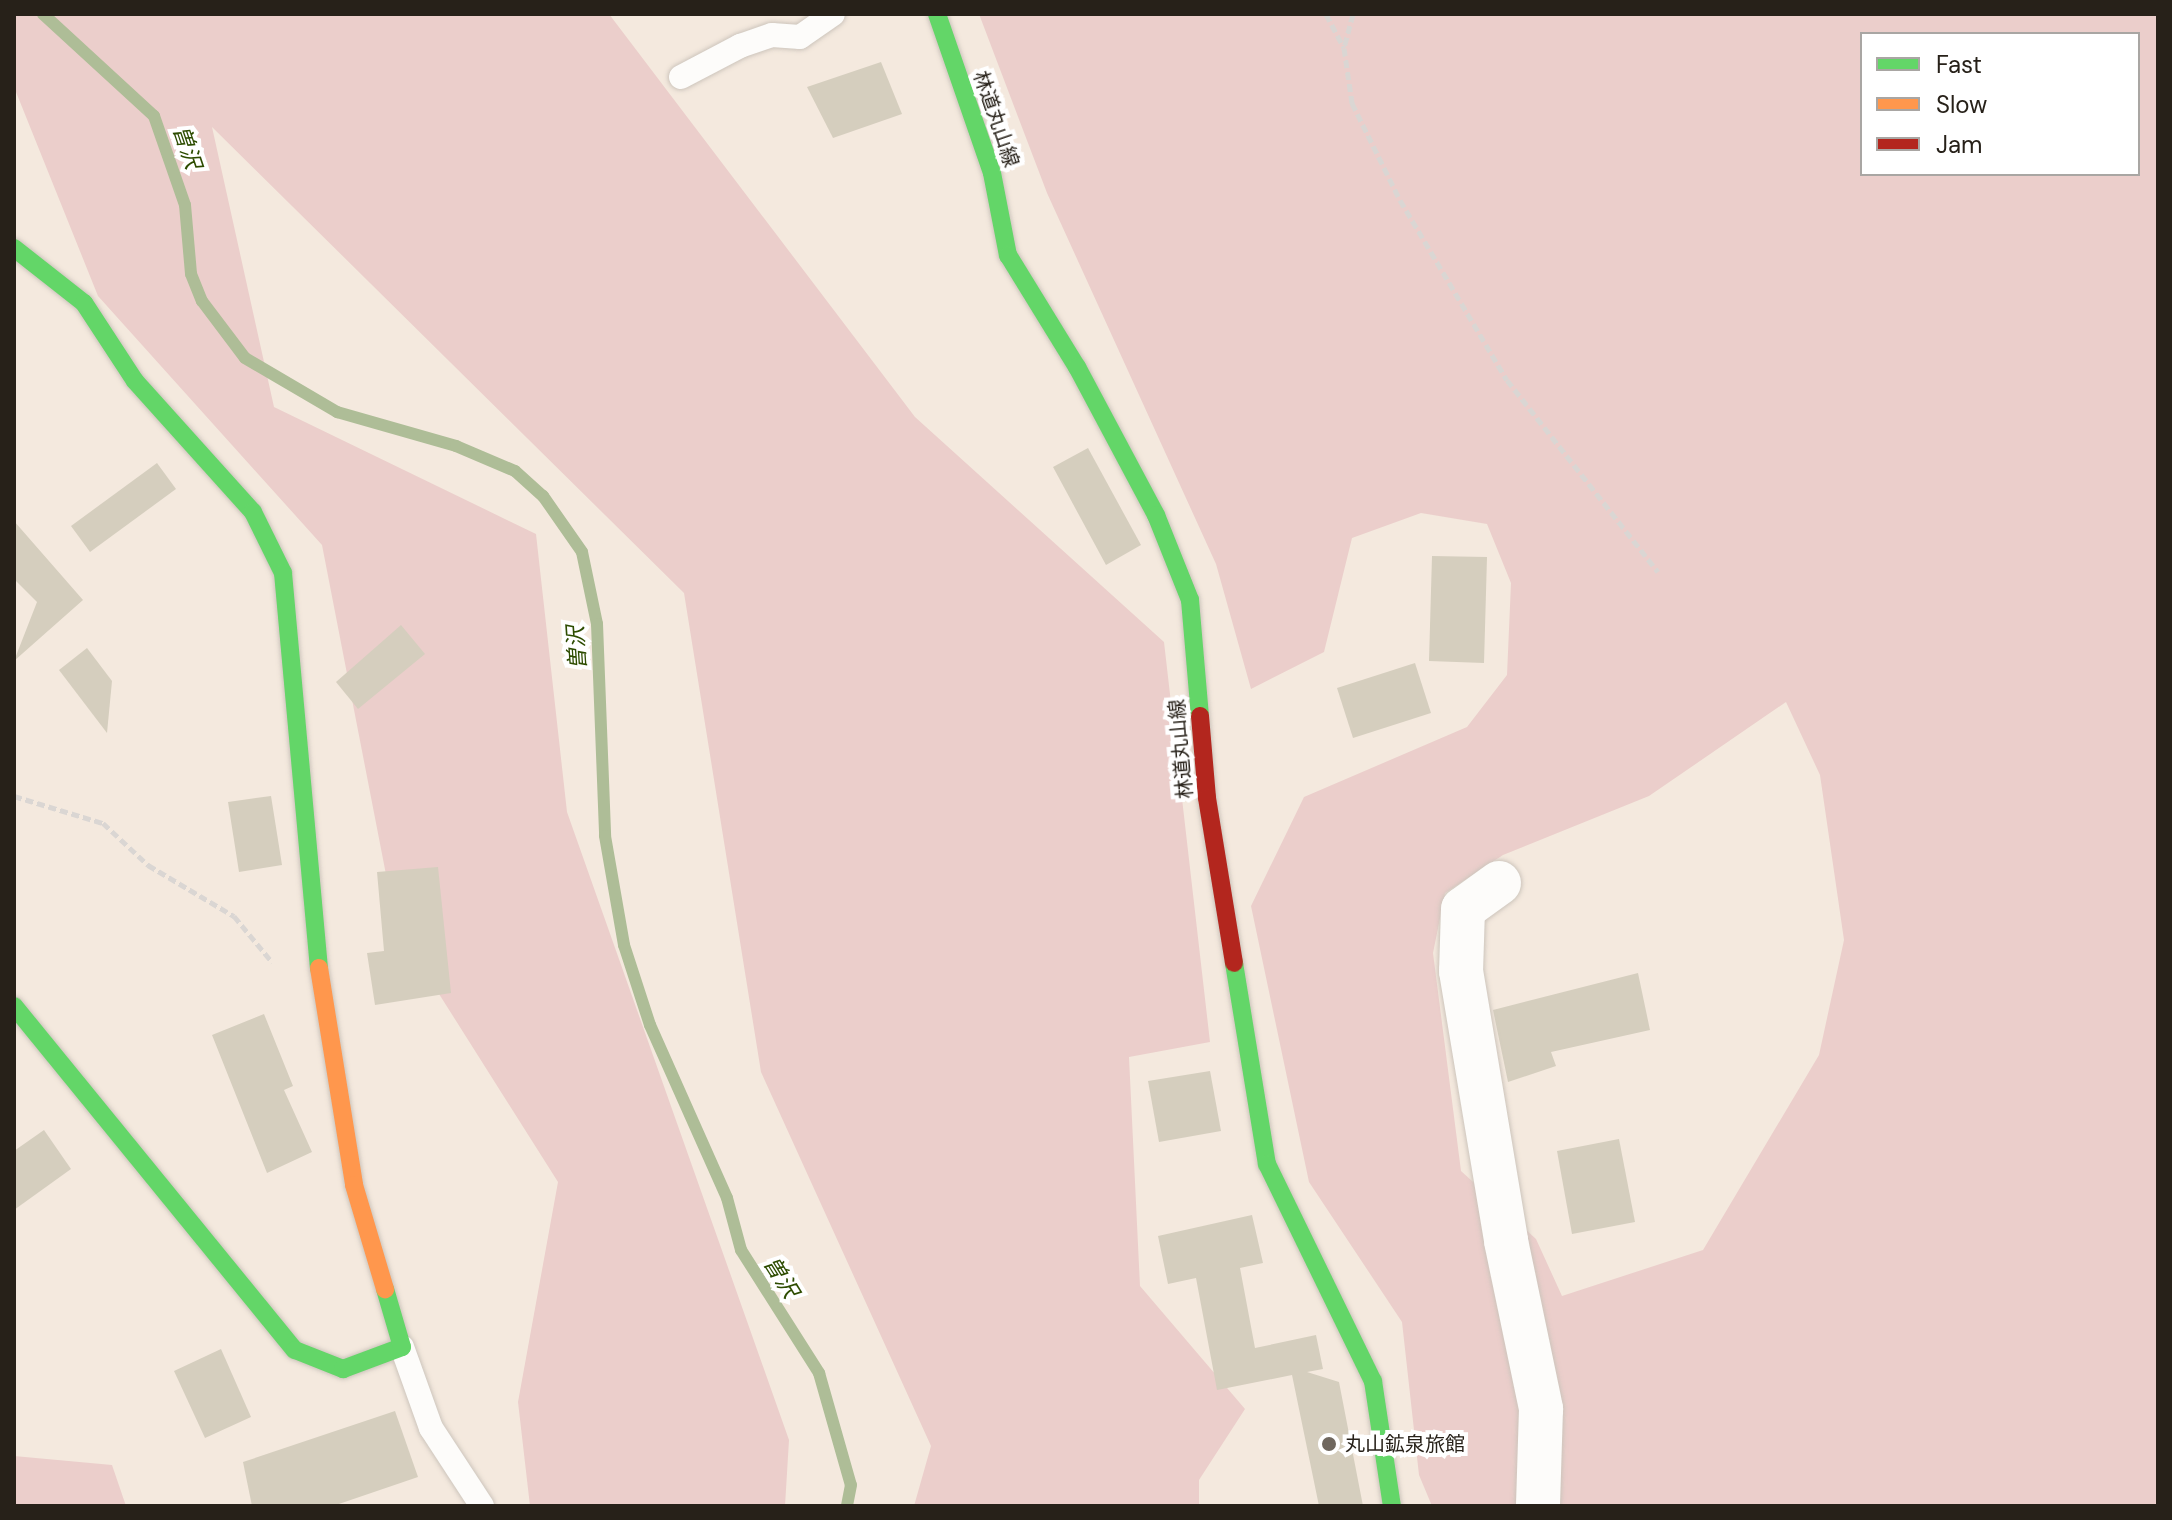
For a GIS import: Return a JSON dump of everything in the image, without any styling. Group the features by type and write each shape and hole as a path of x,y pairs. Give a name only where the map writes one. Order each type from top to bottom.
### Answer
{"street":[{"name":"林道丸山線","path":"937,14 992,173 1008,255 1077,367 1156,515 1190,600 1207,798 1267,1164 1373,1381 1392,1506"},
{"path":"14,248 84,303 135,381 253,512 283,573 314,934 354,1185 402,1347 343,1369 295,1350 14,1006"},
{"path":"1499,883 1463,909 1461,971 1506,1241 1541,1409 1538,1506"}],"lane":[{"path":"681,77 740,46 772,35 800,37 833,14"},
{"path":"402,1347 431,1428 482,1506"}],"path":[{"path":"1326,14 1344,48 1352,103 1400,200 1507,380 1658,572"},
{"path":"1344,48 1353,14"},
{"path":"14,796 103,823 148,865 234,916 275,967"}],"shaded area":[{"path":"14,14 609,14 915,417 1164,642 1210,1042 1129,1057 1140,1286 1245,1409 1199,1480 1199,1506 914,1506 931,1446 761,1072 684,593 212,127 274,407 536,534 567,812 789,1440 785,1506 530,1506 518,1402 558,1182 396,926 322,545 98,296 14,87"},
{"path":"979,14 2158,14 2158,1506 1432,1506 1419,1475 1402,1322 1309,1182 1251,906 1304,797 1467,727 1507,675 1511,583 1487,524 1421,513 1352,538 1324,652 1251,689 1216,564 1047,193","holes":["1786,702 1820,775 1844,940 1819,1055 1703,1250 1562,1296 1536,1239 1461,1171 1433,953 1445,893 1503,855 1649,796"]},
{"path":"14,1456 112,1465 126,1506 14,1506"}],"building":[{"path":"881,62 902,114 833,138 807,87"},
{"path":"1088,448 1141,545 1106,565 1053,467"},
{"path":"157,463 176,489 90,552 71,526"},
{"path":"14,521 83,600 14,661 37,602 14,579"},
{"path":"1432,556 1487,557 1484,663 1429,661"},
{"path":"401,625 425,654 358,709 336,682"},
{"path":"87,648 112,681 107,733 59,670"},
{"path":"1415,663 1431,713 1353,738 1337,688"},
{"path":"271,796 282,865 239,872 228,802"},
{"path":"438,867 451,993 375,1005 367,953 384,951 377,872"},
{"path":"1638,973 1650,1030 1551,1052 1556,1066 1508,1082 1493,1010"},
{"path":"264,1014 293,1086 284,1090 312,1152 267,1173 212,1035"},
{"path":"1210,1071 1221,1131 1159,1142 1148,1081"},
{"path":"44,1130 71,1169 14,1210 14,1151"},
{"path":"1619,1139 1635,1222 1572,1234 1557,1151"},
{"path":"1252,1215 1263,1263 1240,1268 1255,1348 1316,1335 1323,1369 1307,1372 1339,1382 1363,1506 1319,1506 1292,1375 1217,1390 1196,1278 1168,1284 1158,1236"},
{"path":"221,1349 251,1417 205,1438 174,1371"},
{"path":"395,1411 418,1477 333,1506 252,1506 243,1462"}],"waterway":[{"name":"曽沢","path":"43,14 154,116 185,205 191,274 202,301 245,358 337,412 456,446 515,471 543,496 582,552 597,624 605,836 624,945 650,1025 727,1198 741,1250 819,1373 851,1485 847,1506"}],"traffic: fast":[{"path":"937,14 992,173 1008,255 1077,367 1156,515 1190,600 1200,716"},
{"path":"14,248 84,303 135,381 253,512 283,573 319,968"},
{"path":"1234,963 1267,1164 1373,1381 1392,1506"},
{"path":"14,1006 295,1350 343,1369 402,1347 385,1289"}],"traffic: slow":[{"path":"319,968 354,1185 385,1289"}],"traffic: jam":[{"path":"1200,716 1207,798 1234,963"}],"place":[{"name":"丸山鉱泉旅館","path":"1329,1444"}]}
